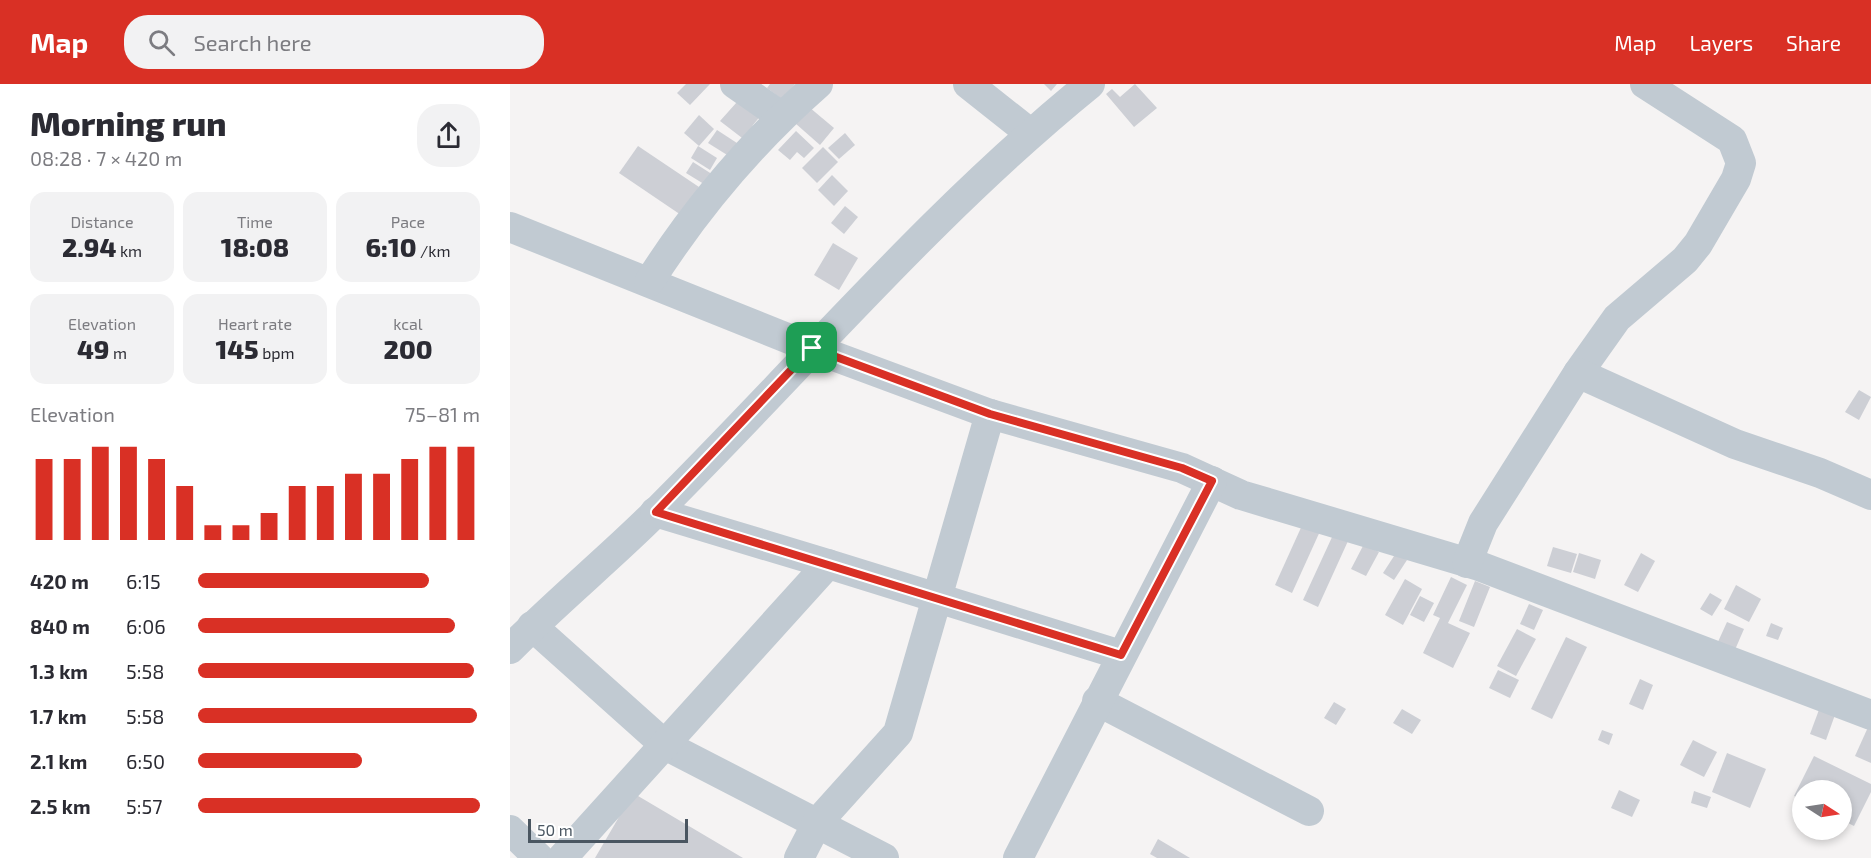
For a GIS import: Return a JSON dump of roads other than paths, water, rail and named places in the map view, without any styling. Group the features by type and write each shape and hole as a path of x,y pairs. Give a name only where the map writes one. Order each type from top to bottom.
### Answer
{"street":[{"path":"735,84 781,116"},
{"path":"650,282 680,234 781,116 818,84"},
{"path":"968,84 1030,133"},
{"path":"510,649 656,512 812,348 1030,133 1090,84"},
{"path":"1467,563 1483,523 1578,373 1617,318 1685,260 1698,244 1736,179 1741,163 1732,140 1645,84"},
{"path":"510,226 812,348 990,414 1182,468 1241,495 1467,563 1871,715"},
{"path":"1578,373 1735,444 1820,473 1871,495"},
{"path":"799,858 817,823 898,733 990,414"},
{"path":"1018,858 1212,481"},
{"path":"656,512 1121,655"},
{"path":"562,858 828,564"},
{"path":"532,626 665,744 884,858"},
{"path":"1097,701 1309,811"},
{"path":"510,830 539,858"}]}
